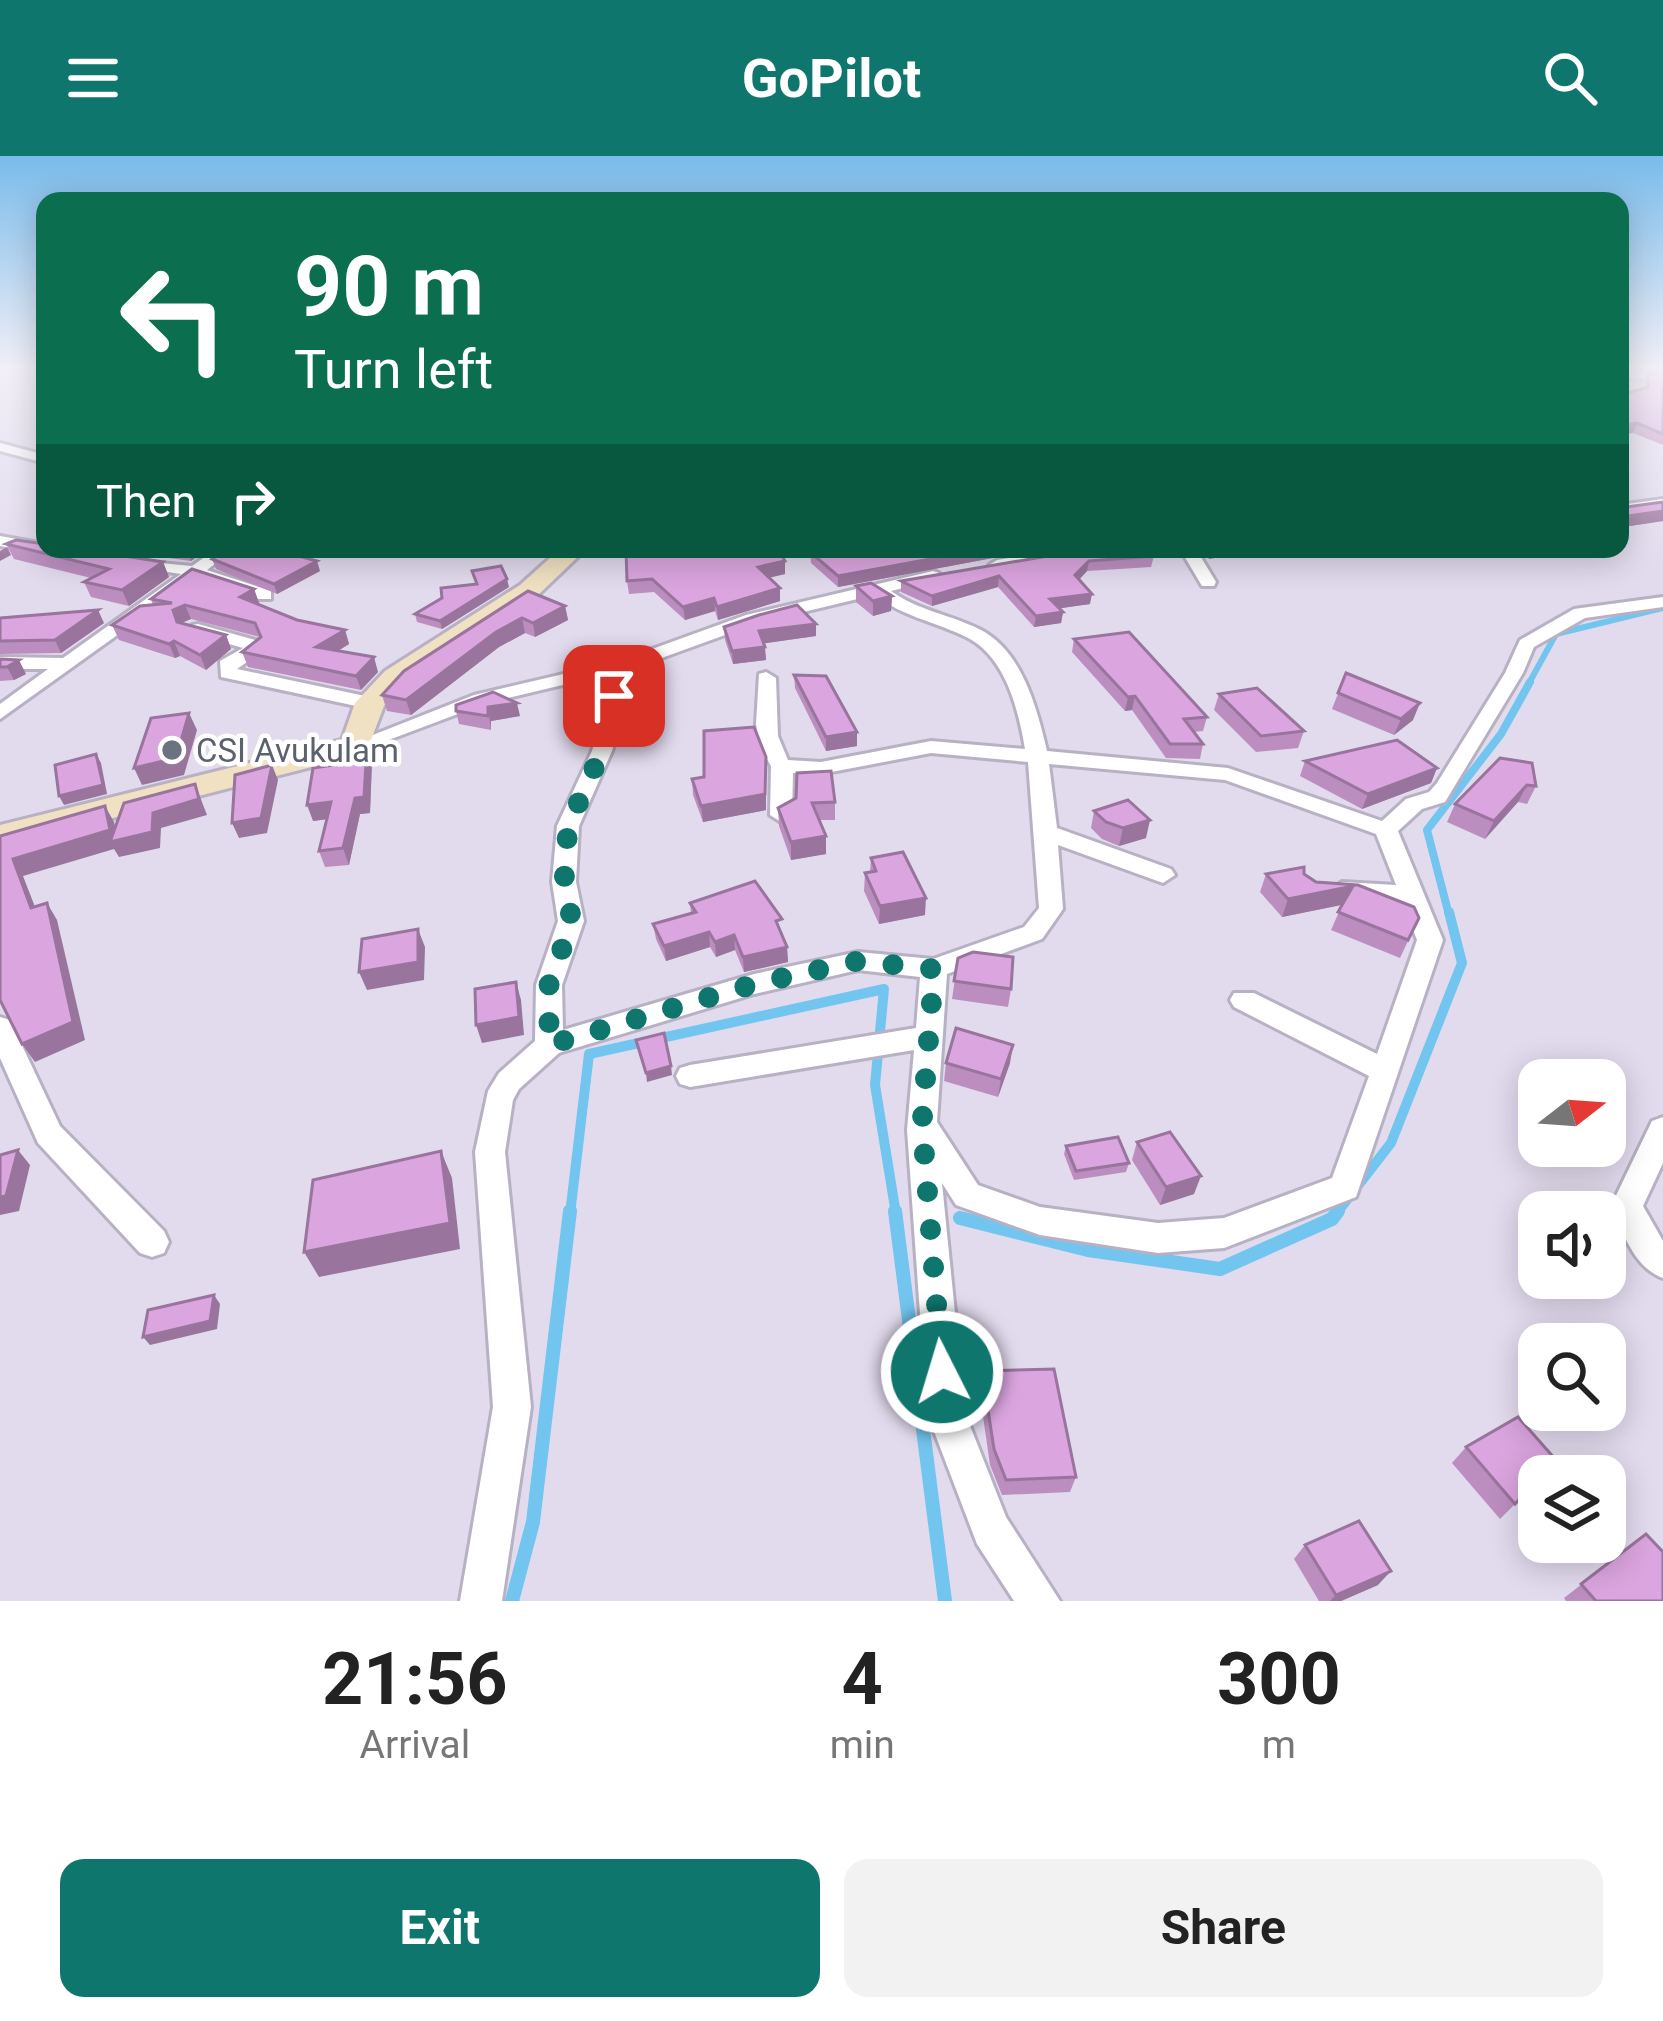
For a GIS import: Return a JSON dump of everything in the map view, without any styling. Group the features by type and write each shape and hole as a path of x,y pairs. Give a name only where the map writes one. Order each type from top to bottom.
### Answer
{"main road":[{"path":"0,836 355,746 370,703 395,677 529,590 564,558"}],"street":[{"path":"0,447 36,457"},
{"path":"1629,508 1663,503"},
{"path":"0,542 36,547"},
{"path":"0,713 213,558"},
{"path":"984,567 1038,558"},
{"path":"1193,558 1208,582"},
{"path":"111,560 194,571 265,596"},
{"path":"355,746 481,700 625,665 752,619 874,587 963,571"},
{"path":"481,1601 512,1406 490,1152 498,1099 509,1082 549,1045 754,984 858,961 934,969 1033,933 1051,909 1036,755 1015,682 978,635 915,614 874,587"},
{"path":"1386,830 1414,804 1437,797 1514,673 1526,644 1580,613 1663,602"},
{"path":"190,628 253,645 254,649 227,665 228,673 370,703"},
{"path":"0,663 67,664"},
{"path":"549,1045 549,985 572,921 564,882 568,826 602,751 625,665"},
{"path":"766,678 766,724 775,758 782,766 781,815"},
{"path":"782,766 821,768 932,747 1228,774 1386,830 1430,940 1345,1186 1223,1233 1158,1238 1040,1221 967,1196 922,1124"},
{"path":"1043,831 1163,875"},
{"path":"1312,888 1412,894"},
{"path":"934,969 922,1124 946,1413 992,1530 1039,1601"},
{"path":"1244,1000 1384,1071"},
{"path":"0,1028 49,1134 152,1242"},
{"path":"690,1076 928,1037"},
{"path":"1663,1130 1627,1206 1648,1249 1663,1263"}],"building":[{"path":"1663,502 1663,511 1629,516 1629,507"},
{"path":"36,543 36,551 6,544"},
{"path":"64,558 163,562 122,590 84,582 109,569"},
{"path":"306,558 317,561 274,584 212,559"},
{"path":"626,558 785,561 758,567 780,588 717,607 714,598 683,607 652,579 627,581"},
{"path":"817,558 936,558 838,576"},
{"path":"1036,558 1128,558 1089,561 1075,575 1092,594 1050,599 1063,612 1036,616 999,576 932,596 901,581"},
{"path":"501,566 507,579 440,621 415,614 442,598 441,588 477,584 472,571"},
{"path":"192,569 254,589 240,597 297,620 345,630 316,647 374,657 356,676 242,652 261,637 255,623 185,605 173,610 177,622 226,635 200,655 174,641 169,644 112,625 140,606 172,603 151,599"},
{"path":"871,583 892,596 873,601 856,586"},
{"path":"528,591 565,606 533,623 522,618 496,632 406,700 382,695 404,671"},
{"path":"797,605 816,624 759,631 765,647 732,651 724,627"},
{"path":"98,610 55,640 0,641 0,618"},
{"path":"1129,632 1207,717 1184,719 1203,744 1170,744 1135,696 1128,697 1074,639"},
{"path":"0,659 19,660 0,667"},
{"path":"1346,673 1420,703 1401,719 1338,693"},
{"path":"794,675 826,676 857,732 826,737"},
{"path":"1257,688 1304,731 1261,736 1219,694"},
{"path":"493,692 517,703 488,707 488,716 456,711 456,705"},
{"path":"189,713 176,758 134,768 151,718"},
{"path":"754,727 766,757 765,794 701,806 692,779 704,777 704,731"},
{"path":"1397,740 1437,768 1368,794 1305,761"},
{"path":"346,746 367,746 364,797 355,798 343,848 319,851 331,802 307,805 313,768 341,764"},
{"path":"96,754 103,785 59,796 55,765"},
{"path":"1500,758 1532,763 1536,786 1527,785 1494,821 1455,804"},
{"path":"272,765 261,818 232,823 235,775"},
{"path":"831,771 835,802 812,803 826,836 791,842 778,808 796,798 797,773"},
{"path":"195,784 199,799 153,813 152,832 110,842 124,803"},
{"path":"1128,800 1150,820 1123,828 1094,811"},
{"path":"105,806 110,830 13,859 31,908 47,903 73,1022 22,1044 0,1000 0,836"},
{"path":"903,852 926,898 880,906 865,873 876,871 871,858"},
{"path":"1304,867 1304,874 1316,882 1358,885 1414,907 1419,918 1408,940 1338,912 1353,886 1288,899 1266,874"},
{"path":"755,881 782,919 776,921 787,947 743,957 734,935 715,942 709,932 664,946 653,924 696,912 690,903"},
{"path":"418,929 418,962 359,972 362,939"},
{"path":"973,952 1013,957 1011,989 954,981 958,958"},
{"path":"516,982 519,1017 476,1025 475,989"},
{"path":"956,1028 1013,1045 1001,1079 946,1063"},
{"path":"664,1033 671,1066 646,1073 636,1040"},
{"path":"1170,1132 1201,1176 1166,1187 1137,1142"},
{"path":"1118,1137 1129,1163 1076,1171 1066,1146"},
{"path":"18,1150 6,1196 0,1197 0,1155"},
{"path":"441,1151 450,1223 304,1252 313,1180"},
{"path":"214,1295 210,1321 143,1337 148,1310"},
{"path":"1054,1369 1076,1477 1006,1480 994,1449 982,1371"},
{"path":"1518,1417 1518,1431 1530,1431 1552,1455 1518,1455 1515,1504 1466,1447"},
{"path":"1359,1521 1391,1571 1336,1595 1305,1545"},
{"path":"1646,1534 1663,1552 1663,1601 1596,1601 1581,1584 1608,1563 1626,1563 1626,1549"}],"waterway":[{"path":"1528,685 1556,634 1663,608"},
{"path":"1449,915 1427,830 1501,734 1530,682"},
{"path":"1336,1214 1391,1143 1462,963 1449,912"},
{"path":"570,1214 589,1054 884,989 875,1085 896,1214"},
{"path":"512,1601 533,1522 570,1211"},
{"path":"895,1211 945,1601"},
{"path":"960,1218 1088,1250 1220,1269 1332,1219 1338,1211"}],"place":[{"name":"CSI Avukulam","path":"172,750"}],"route":[{"path":"614,696 602,751 568,826 564,882 572,921 549,985 549,1045 754,984 858,961 934,969 922,1124 942,1372"}]}
